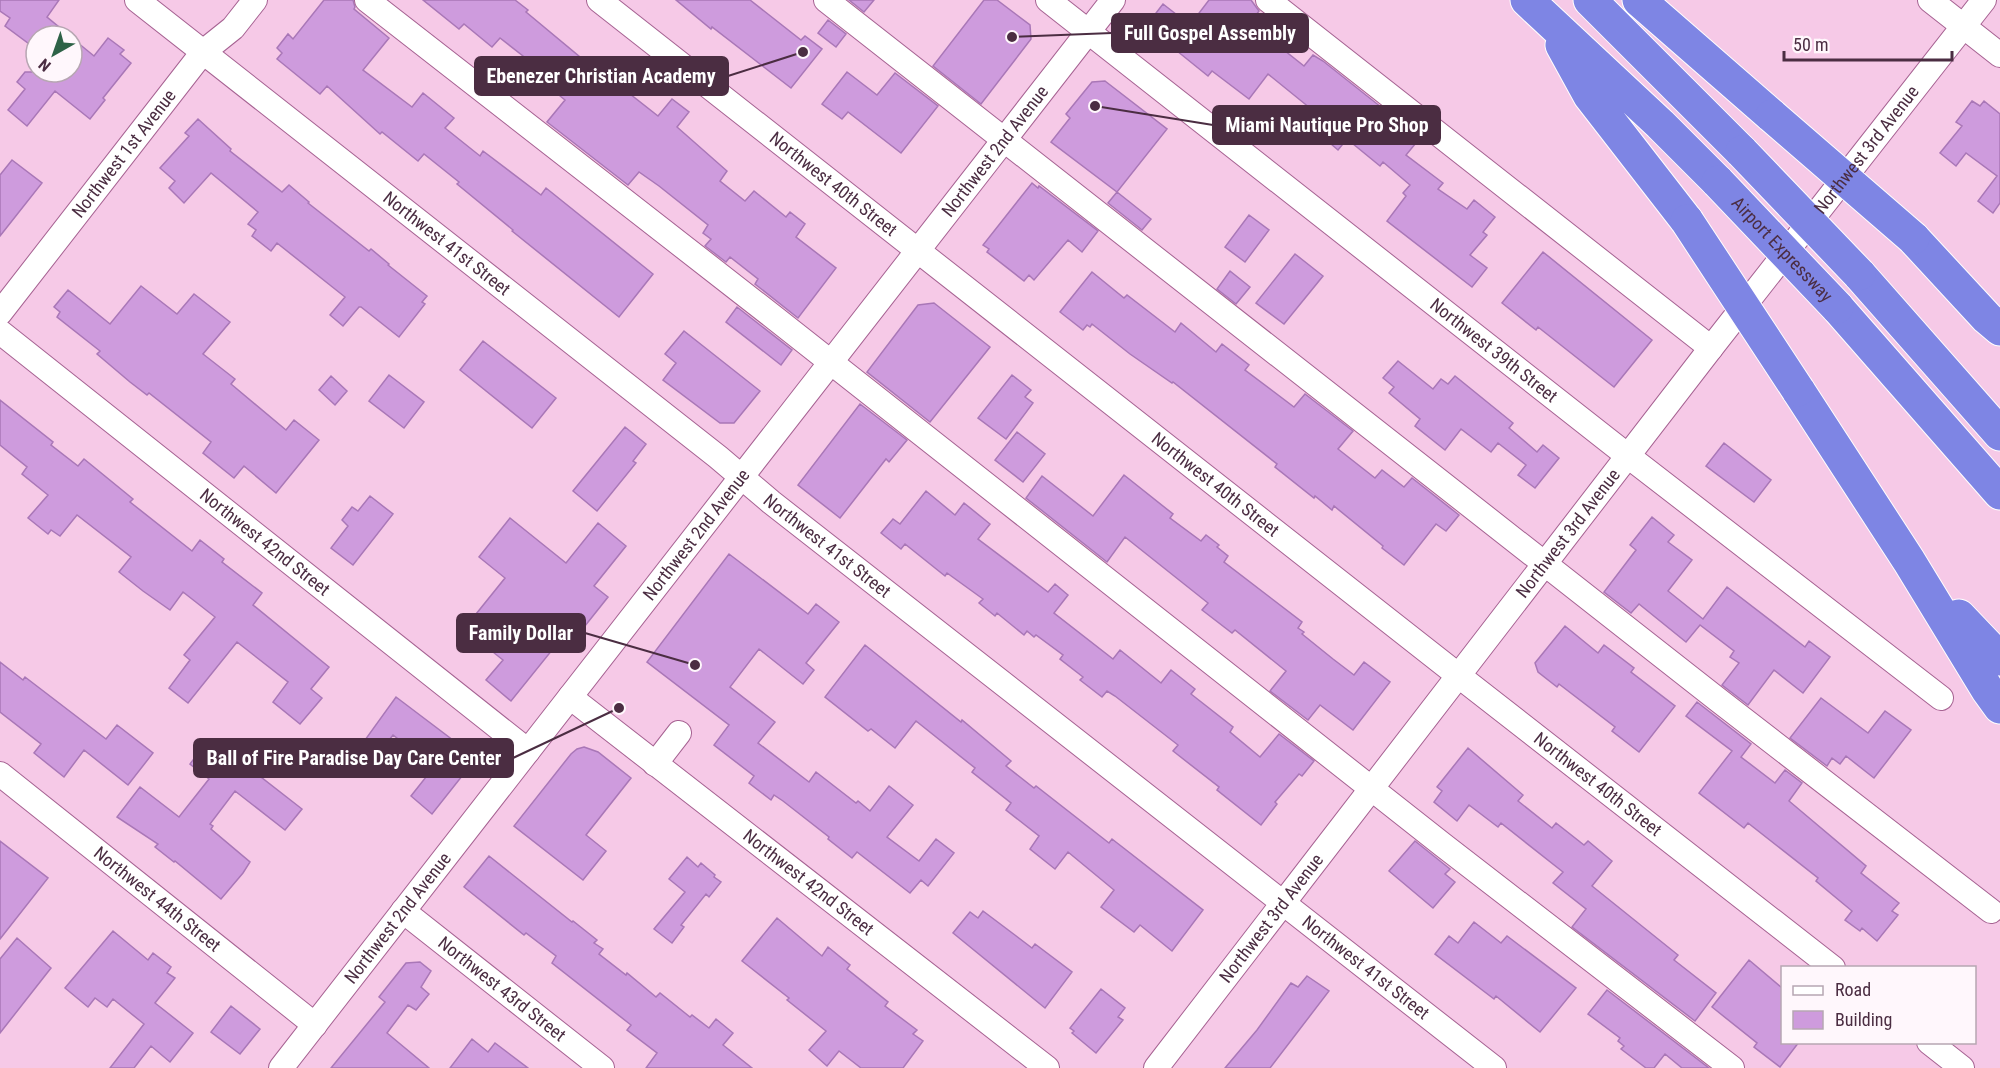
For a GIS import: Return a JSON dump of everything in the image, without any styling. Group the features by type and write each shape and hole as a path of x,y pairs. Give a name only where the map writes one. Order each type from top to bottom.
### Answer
{"highway":[{"path":"1590,0 1742,152 1859,274 2000,434"},
{"path":"1639,0 1914,238 2000,305"},
{"path":"1538,10 1590,96 1687,221 1909,561 2000,707"},
{"name":"Airport Expressway","path":"1538,10 1660,124 1718,182 1837,307 2000,493"},
{"path":"1914,238 1987,318 2000,329"},
{"path":"1909,561 2000,659"}],"street":[{"name":"Northwest 41st Street","path":"136,0 1494,1068"},
{"name":"Northwest 1st Avenue","path":"0,313 203,52 233,28 255,0"},
{"path":"367,0 1545,925 1647,1000 1732,1068"},
{"name":"Northwest 40th Street","path":"599,0 1830,966"},
{"path":"826,0 1991,911"},
{"name":"Northwest 39th Street","path":"1048,0 1628,456 1941,698"},
{"name":"Northwest 2nd Avenue","path":"281,1068 1113,0"},
{"path":"1268,0 1711,348"},
{"path":"1930,0 2000,55"},
{"name":"Northwest 3rd Avenue","path":"1156,1068 1711,348 1984,0"},
{"name":"Northwest 42nd Street","path":"0,332 528,751"},
{"name":"Northwest 42nd Street","path":"570,698 1047,1068"},
{"path":"655,764 679,733"},
{"name":"Northwest 44th Street","path":"0,774 315,1025"},
{"name":"Northwest 43rd Street","path":"403,911 602,1068"},
{"path":"1932,1044 1962,1068"}],"building":[{"path":"0,0 59,0 47,17 55,24 24,24 24,40 5,26 10,18 0,11"},
{"path":"324,0 353,0 354,9 389,38 363,70 412,107 423,93 454,118 445,128 480,156 483,151 541,195 546,188 653,274 619,317 512,231 457,184 459,182 424,154 418,161 382,132 380,134 327,86 320,94 277,59 282,53 277,48 288,34 293,39"},
{"path":"423,0 515,0 528,10 526,12 591,66 593,65 658,116 672,99 689,112 677,127 727,171 720,181 745,201 754,191 786,217 790,212 805,224 796,237 836,268 798,318 755,284 758,279 730,257 726,262 705,246 711,239 703,233 708,225 659,186 639,172 628,185 547,122 565,100 527,69 532,63 500,38 492,47 464,24 459,29"},
{"path":"676,0 750,0 801,40 805,36 822,49 791,88"},
{"path":"849,0 874,0 864,12"},
{"path":"984,0 997,0 1030,25 1031,39 981,104 933,66"},
{"path":"1209,0 1251,0 1259,11 1250,23 1304,66 1313,55 1323,61 1420,138 1406,155 1443,183 1438,189 1467,209 1474,200 1495,217 1483,232 1487,235 1470,255 1487,268 1472,287 1387,221 1406,196 1403,193 1410,185 1383,162 1380,166 1347,139 1338,150 1317,132 1326,121 1268,74 1249,99 1212,71 1208,76 1146,26 1163,4 1190,25"},
{"path":"828,20 846,34 836,47 818,33"},
{"path":"108,38 124,50 120,54 131,63 103,98 105,100 90,119 55,91 27,126 8,110 25,89 17,82 24,73 24,84 84,84 84,48 94,56"},
{"path":"847,72 877,95 895,73 938,106 901,153 848,112 842,119 822,104"},
{"path":"1105,81 1167,129 1117,192 1051,142 1070,118 1066,114 1092,82"},
{"path":"1972,101 1980,106 1984,101 2000,114 2000,203 1993,213 1978,201 1997,176 1966,153 1956,166 1940,153 1962,126 1956,122"},
{"path":"198,119 231,149 230,151 282,192 289,185 308,203 369,251 371,249 427,296 422,302 425,304 399,337 361,307 343,326 330,315 345,297 277,243 271,251 252,236 256,230 248,224 258,212 211,173 184,203 169,188 175,181 160,168 189,136 185,133"},
{"path":"12,160 42,183 0,236 0,175"},
{"path":"1032,183 1098,231 1082,252 1068,240 1034,280 1029,275 1024,281 987,252 989,249 983,245"},
{"path":"1117,192 1151,219 1142,230 1108,203"},
{"path":"1249,215 1269,230 1245,262 1225,247"},
{"path":"1543,252 1652,340 1614,387 1538,327 1536,330 1502,303"},
{"path":"1295,254 1323,276 1284,324 1256,303"},
{"path":"1230,271 1250,287 1236,304 1217,289"},
{"path":"1092,272 1124,298 1127,295 1175,332 1181,323 1216,352 1222,344 1249,365 1245,370 1294,407 1305,394 1353,431 1338,449 1375,478 1382,470 1404,487 1412,478 1459,515 1446,531 1436,524 1404,565 1334,506 1332,510 1315,496 1314,498 1275,467 1277,464 1173,382 1130,354 1092,324 1090,327 1087,325 1083,330 1060,312"},
{"path":"141,286 177,314 194,294 230,322 203,354 235,379 231,384 286,430 294,420 319,440 276,493 244,466 234,478 203,453 211,442 149,393 147,395 130,382 97,354 100,351 57,317 60,312 54,307 68,290 110,324"},
{"path":"934,303 990,347 930,422 867,372 918,305"},
{"path":"737,307 792,350 781,365 726,322"},
{"path":"684,331 760,391 734,423 720,423 663,380 676,363 665,354"},
{"path":"483,341 556,398 532,428 460,370"},
{"path":"1398,361 1433,389 1441,379 1448,384 1455,376 1513,423 1509,428 1537,452 1543,445 1559,458 1535,488 1518,475 1526,465 1498,443 1491,452 1461,429 1445,450 1415,426 1420,419 1389,393 1394,387 1383,378"},
{"path":"389,375 424,402 404,428 369,401"},
{"path":"1012,375 1031,390 1025,397 1033,403 1006,439 978,418"},
{"path":"331,376 347,391 335,405 319,390"},
{"path":"0,400 53,442 51,445 78,466 84,459 133,499 130,502 192,551 200,540 224,559 222,562 262,593 253,605 329,667 311,689 322,698 300,724 273,702 288,682 237,642 188,703 169,688 190,660 184,655 215,617 183,592 170,610 143,591 119,572 131,557 77,515 60,536 51,530 48,534 28,518 48,495 22,474 27,467 0,445"},
{"path":"860,404 907,440 889,462 886,459 840,518 798,485"},
{"path":"625,427 646,444 633,461 636,463 597,511 573,491"},
{"path":"1017,432 1045,454 1023,482 995,460"},
{"path":"1724,443 1771,480 1754,502 1706,466"},
{"path":"1124,475 1173,514 1170,518 1201,541 1206,535 1219,545 1217,547 1228,556 1224,562 1302,622 1298,628 1304,632 1302,634 1333,659 1354,675 1364,662 1390,682 1353,730 1320,705 1308,720 1270,691 1286,671 1235,630 1232,633 1202,610 1208,603 1125,537 1107,562 1026,498 1042,476 1093,516"},
{"path":"926,491 955,515 964,503 990,524 978,539 1048,592 1055,584 1068,595 1054,613 1113,659 1120,650 1161,683 1171,670 1195,689 1191,694 1233,727 1230,732 1260,757 1279,734 1314,761 1302,776 1299,774 1275,802 1277,804 1261,825 1217,790 1219,787 1173,751 1178,745 1115,696 1107,691 1102,697 1080,680 1083,677 1060,659 1063,655 1036,635 1034,637 1027,631 1024,635 997,613 995,616 979,603 983,599 947,573 945,576 905,544 901,549 881,533 893,519 900,524"},
{"path":"370,496 393,514 353,565 331,548 348,526 342,520 352,507 358,511"},
{"path":"1652,517 1674,535 1668,542 1692,560 1668,591 1703,619 1727,587 1805,647 1809,641 1830,657 1803,693 1774,670 1748,705 1722,685 1739,663 1730,657 1734,651 1700,625 1686,642 1639,604 1631,613 1604,592 1636,550 1630,545"},
{"path":"510,518 566,563 598,523 626,546 594,586 608,597 577,636 569,629 511,701 486,680 503,660 464,629 505,578 479,557"},
{"path":"729,554 808,614 816,604 839,622 806,663 814,670 803,684 759,649 730,687 775,722 758,743 809,782 816,772 870,811 889,786 913,805 887,837 919,861 936,839 954,853 928,886 921,880 910,893 857,852 852,858 783,801 774,795 771,800 749,783 754,776 714,745 729,725 647,662"},
{"path":"1565,626 1598,653 1604,645 1634,668 1631,672 1675,706 1639,752 1612,731 1615,727 1559,684 1557,687 1538,672 1535,663"},
{"path":"865,645 1011,761 1006,766 1034,788 1036,786 1109,843 1112,839 1203,910 1172,951 1140,925 1134,932 1101,907 1114,890 1068,852 1055,869 1030,849 1039,836 1006,810 1011,803 972,772 975,768 916,721 895,748 871,729 868,731 825,697"},
{"path":"0,662 23,680 25,677 106,739 117,725 153,753 128,785 84,750 64,777 34,753 41,744 0,712"},
{"path":"396,697 466,750 470,758 470,765 466,771 432,814 411,796 434,767 393,735 366,769 352,758"},
{"path":"1821,698 1868,733 1885,711 1911,730 1874,778 1846,756 1840,764 1832,758 1827,766 1790,738"},
{"path":"1697,702 1751,744 1741,757 1775,783 1785,770 1802,783 1789,801 1866,866 1861,873 1899,903 1892,911 1898,915 1877,941 1862,928 1860,931 1845,920 1852,911 1816,881 1818,878 1748,823 1744,828 1699,793 1732,751 1686,716"},
{"path":"233,745 265,771 261,777 302,809 285,830 235,791 210,824 213,826 211,829 250,862 221,899 155,847 158,844 117,817 140,787 179,817 209,779 190,764 202,748 220,762"},
{"path":"584,747 598,752 631,778 586,835 606,851 583,880 514,826 571,754"},
{"path":"1468,748 1523,795 1518,801 1552,828 1556,823 1584,845 1588,841 1612,861 1592,886 1678,955 1674,960 1716,993 1695,1021 1572,927 1586,909 1553,883 1563,872 1501,823 1498,827 1469,805 1457,821 1434,802 1442,791 1437,787"},
{"path":"0,841 48,878 0,939"},
{"path":"1415,841 1450,869 1445,874 1455,882 1433,908 1389,871"},
{"path":"489,856 597,940 594,943 603,949 599,954 656,997 660,993 690,1017 692,1015 709,1028 716,1019 733,1033 723,1045 752,1068 646,1068 657,1053 627,1030 631,1025 552,963 556,956 526,933 524,935 464,887"},
{"path":"687,857 698,867 701,863 721,882 709,897 706,894 681,925 684,927 672,943 654,929 685,892 669,879"},
{"path":"983,911 1032,948 1035,944 1072,972 1045,1008 953,933 970,912 978,918"},
{"path":"777,918 822,956 828,947 850,965 847,969 888,1002 885,1006 917,1030 913,1034 923,1041 903,1068 861,1068 839,1051 827,1066 809,1050 826,1031 742,961"},
{"path":"1474,922 1501,943 1507,936 1576,988 1540,1032 1496,996 1494,999 1435,954 1449,936 1458,943"},
{"path":"113,931 148,960 153,953 171,967 167,973 175,978 155,1003 193,1033 170,1062 151,1046 134,1068 110,1068 144,1024 113,999 107,1007 95,998 88,1007 65,988"},
{"path":"17,938 51,968 0,1033 0,959"},
{"path":"1749,960 1781,987 1781,1044 1797,1044 1780,1067 1754,1047 1757,1043 1712,1007"},
{"path":"420,962 431,971 421,987 429,994 416,1010 408,1005 387,1033 429,1068 331,1068 385,1002 379,997 406,963"},
{"path":"1307,976 1329,991 1270,1068 1225,1068 1257,1030 1291,983 1298,987"},
{"path":"1101,989 1125,1008 1118,1017 1123,1020 1096,1053 1072,1033 1074,1031 1070,1028"},
{"path":"1607,990 1709,1068 1682,1068 1665,1054 1654,1068 1646,1068 1621,1049 1624,1046 1618,1041 1620,1038 1588,1014"},
{"path":"231,1006 260,1029 240,1054 211,1032"},
{"path":"472,1039 488,1052 495,1043 528,1068 450,1068"}],"place":[{"name":"Full Gospel Assembly","path":"1012,37"},
{"name":"Ebenezer Christian Academy","path":"803,52"},
{"name":"Miami Nautique Pro Shop","path":"1095,106"},
{"name":"Family Dollar","path":"695,665"},
{"name":"Ball of Fire Paradise Day Care Center","path":"619,708"}]}
